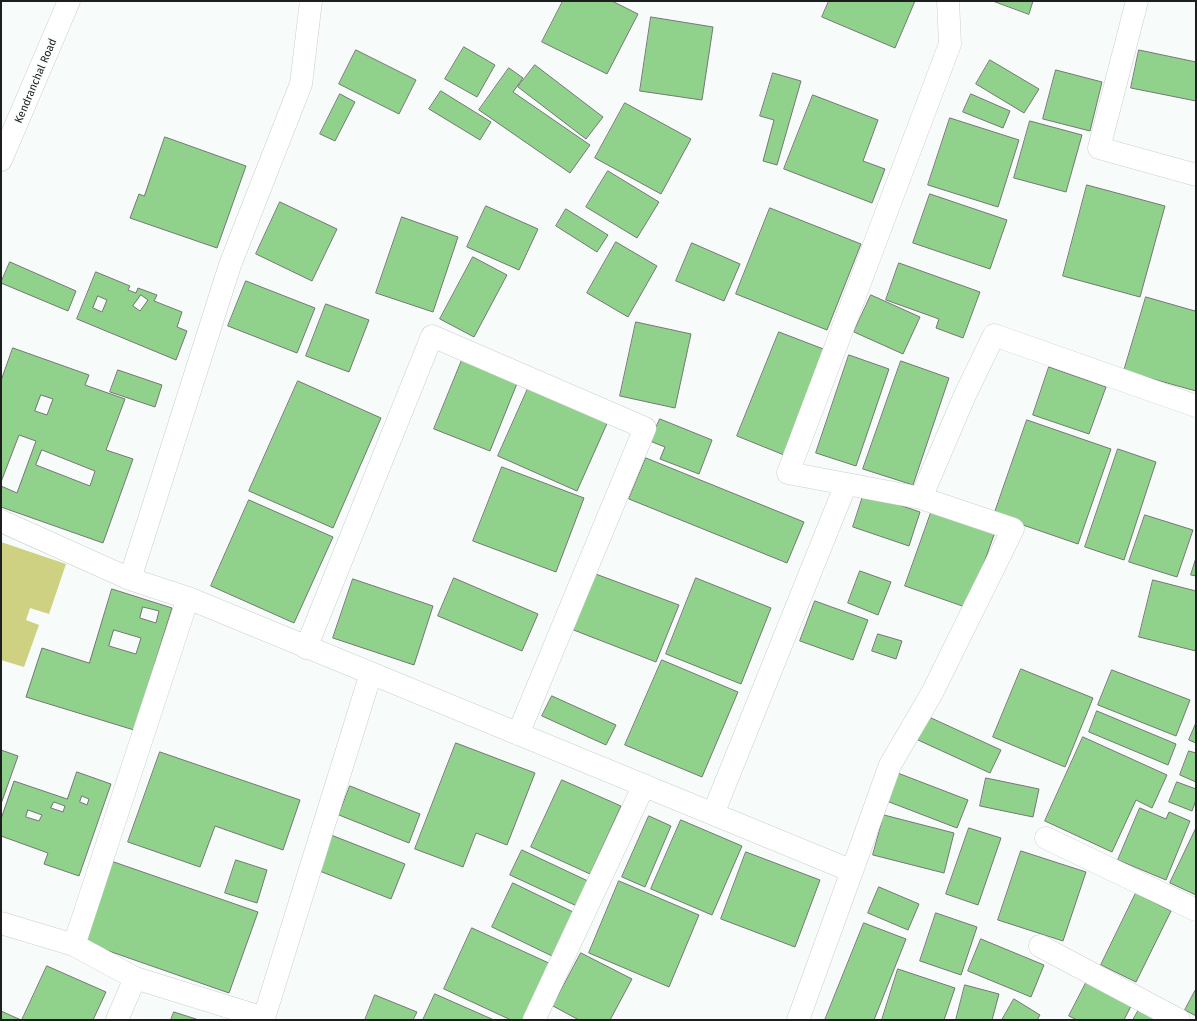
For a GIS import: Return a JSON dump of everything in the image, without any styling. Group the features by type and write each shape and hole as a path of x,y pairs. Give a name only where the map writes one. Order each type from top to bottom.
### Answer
{"street":[{"name":"Kendranchal Road","path":"2,155 69,1"},
{"path":"130,579 230,265 301,84 311,1"},
{"path":"798,1020 890,765 932,693 1013,529 921,498 788,473 950,44 948,1"},
{"path":"1137,1 1099,148 1196,175"},
{"path":"921,498 965,395 994,335 1196,406"},
{"path":"306,648 432,336 645,428 518,734"},
{"path":"713,814 846,484"},
{"path":"1,521 130,579 188,598 306,648 371,673 852,871"},
{"path":"74,946 188,598"},
{"path":"1,922 74,946 135,978 264,1018 371,673"},
{"path":"534,1020 644,785"},
{"path":"1046,838 1196,910"},
{"path":"1040,946 1179,1020"},
{"path":"117,1020 135,978"}],"green space":[{"path":"1,542 66,564 49,614 30,608 26,620 39,625 24,667 1,660"}],"building":[{"path":"563,1 612,1 638,14 607,74 542,42"},
{"path":"829,1 915,1 895,48 822,17"},
{"path":"993,1 1033,1 1029,14"},
{"path":"651,17 713,27 702,100 640,91"},
{"path":"464,47 495,65 477,97 445,79"},
{"path":"356,50 416,80 399,114 339,84"},
{"path":"1139,50 1196,62 1196,101 1131,88"},
{"path":"990,60 1039,89 1024,113 976,84"},
{"path":"535,65 603,117 586,139 518,87"},
{"path":"509,68 523,78 513,92 590,145 570,173 479,110"},
{"path":"1056,70 1102,82 1090,131 1043,119"},
{"path":"773,73 801,81 777,165 763,161 774,120 760,116"},
{"path":"441,91 491,122 480,140 429,109"},
{"path":"340,94 355,102 335,141 320,134"},
{"path":"971,94 1010,111 1003,128 963,112"},
{"path":"813,95 878,120 863,161 885,169 872,203 784,169"},
{"path":"625,103 691,139 661,194 595,158"},
{"path":"950,118 1019,140 998,207 928,185"},
{"path":"1030,121 1082,135 1066,192 1014,178"},
{"path":"165,137 246,166 217,248 130,218 139,194 144,196"},
{"path":"608,171 659,202 637,238 586,207"},
{"path":"1087,185 1165,206 1140,297 1063,276"},
{"path":"930,194 1007,220 990,269 913,243"},
{"path":"280,202 337,229 312,281 256,254"},
{"path":"486,206 538,229 519,270 467,247"},
{"path":"770,208 861,244 827,330 736,294"},
{"path":"566,209 608,235 597,252 556,226"},
{"path":"402,217 458,237 433,312 376,293"},
{"path":"616,242 657,266 628,317 587,293"},
{"path":"692,243 740,264 724,301 676,281"},
{"path":"473,257 507,275 474,337 440,319"},
{"path":"10,262 76,291 68,311 1,283"},
{"path":"899,263 980,292 963,338 936,328 939,319 886,300"},
{"path":"96,272 130,286 128,290 136,293 138,288 157,295 154,301 182,312 177,327 187,331 176,360 77,319","holes":["141,295 148,300 140,311 133,306","98,296 107,300 102,312 93,308"]},
{"path":"246,281 315,308 297,353 228,326"},
{"path":"871,295 920,317 903,354 854,332"},
{"path":"1146,297 1195,311 1196,307 1196,391 1124,371"},
{"path":"326,304 369,320 349,372 306,356"},
{"path":"636,322 691,334 675,408 620,396"},
{"path":"779,332 826,350 784,455 737,436"},
{"path":"13,348 89,375 85,385 125,399 106,450 133,459 103,543 1,507 1,486 17,493 36,441 19,435 1,482 1,381","holes":["41,395 53,399 47,415 35,411","42,450 95,471 90,486 36,465"]},
{"path":"849,355 889,369 856,466 816,453"},
{"path":"462,360 518,381 490,451 434,429"},
{"path":"901,361 949,378 913,485 863,469"},
{"path":"1049,367 1106,387 1089,434 1033,415"},
{"path":"118,370 162,385 155,407 110,392"},
{"path":"298,381 381,418 333,528 249,491"},
{"path":"530,384 609,419 577,491 498,456"},
{"path":"660,419 712,440 699,474 660,459 665,447 650,441"},
{"path":"1027,420 1111,449 1078,544 994,515"},
{"path":"1118,449 1156,462 1124,560 1085,547"},
{"path":"646,458 804,522 787,563 629,499"},
{"path":"502,467 584,498 556,572 473,541"},
{"path":"864,493 920,512 909,546 853,527"},
{"path":"249,500 333,537 294,623 211,586"},
{"path":"932,510 995,532 968,608 905,586"},
{"path":"1145,515 1193,530 1177,577 1129,562"},
{"path":"1196,558 1196,576 1191,575"},
{"path":"860,571 891,582 878,615 848,603"},
{"path":"593,573 679,605 656,662 571,629"},
{"path":"454,578 538,614 522,651 438,616"},
{"path":"696,578 771,608 741,684 666,654"},
{"path":"353,579 433,606 414,665 333,638"},
{"path":"1153,580 1196,591 1196,651 1139,637"},
{"path":"112,589 172,608 134,730 26,697 42,648 89,663","holes":["143,607 159,611 156,623 140,618","114,630 141,638 136,654 109,646"]},
{"path":"815,601 868,620 853,660 800,641"},
{"path":"878,634 902,641 896,659 872,651"},
{"path":"662,660 738,692 702,777 625,745"},
{"path":"1021,669 1093,698 1065,767 993,737"},
{"path":"1112,670 1190,700 1176,736 1098,705"},
{"path":"552,696 616,725 606,745 542,716"},
{"path":"1097,711 1176,744 1168,765 1089,732"},
{"path":"929,717 1001,750 990,773 918,740"},
{"path":"1196,723 1196,743 1189,740"},
{"path":"1083,737 1167,775 1152,808 1136,800 1112,852 1045,821"},
{"path":"456,743 535,773 507,845 476,833 463,867 415,849"},
{"path":"1,750 18,756 1,804"},
{"path":"1189,751 1196,753 1196,782 1180,775"},
{"path":"160,752 300,800 283,850 215,826 200,867 128,842"},
{"path":"77,772 111,784 79,876 44,864 48,853 1,836 1,819 14,781 67,799","holes":["82,796 89,799 87,805 80,802","54,802 65,806 63,812 51,808","28,810 42,815 39,821 26,817"]},
{"path":"895,772 968,800 957,828 884,800"},
{"path":"986,778 1039,789 1033,817 980,806"},
{"path":"562,780 621,806 590,874 531,847"},
{"path":"1177,782 1196,789 1196,800 1192,811 1169,802"},
{"path":"350,786 420,814 409,843 339,815"},
{"path":"1140,808 1166,819 1169,812 1190,821 1166,880 1118,860"},
{"path":"884,815 954,833 944,873 873,855"},
{"path":"649,816 671,826 645,887 622,877"},
{"path":"681,820 742,846 712,915 651,889"},
{"path":"969,828 1001,838 978,905 946,894"},
{"path":"1196,828 1196,895 1170,883"},
{"path":"331,835 405,864 391,899 317,870"},
{"path":"522,850 590,882 579,907 510,875"},
{"path":"1021,851 1086,872 1063,941 998,920"},
{"path":"746,852 820,880 795,947 721,919"},
{"path":"236,860 267,870 257,903 225,893"},
{"path":"111,861 258,912 229,993 83,942"},
{"path":"619,881 699,915 669,987 589,953"},
{"path":"513,883 573,912 552,956 492,927"},
{"path":"879,887 919,904 908,930 868,913"},
{"path":"1136,893 1171,911 1136,982 1101,965"},
{"path":"936,913 977,927 961,975 920,961"},
{"path":"864,923 906,939 874,1020 825,1020"},
{"path":"472,928 551,964 525,1020 511,1020 444,989"},
{"path":"981,939 1044,965 1031,997 968,971"},
{"path":"581,953 632,979 610,1020 579,1020 553,1006"},
{"path":"47,966 106,992 93,1020 22,1020"},
{"path":"898,969 955,988 944,1020 882,1020"},
{"path":"1087,981 1132,1004 1124,1020 1077,1020 1069,1016"},
{"path":"965,985 999,994 992,1020 956,1020"},
{"path":"1196,989 1196,1016 1185,1010"},
{"path":"435,994 494,1020 423,1020"},
{"path":"375,995 417,1012 413,1020 365,1020"},
{"path":"1014,999 1040,1015 1037,1020 1002,1020"},
{"path":"1141,1006 1167,1020 1133,1020"},
{"path":"1,1011 21,1020 1,1020"},
{"path":"174,1012 199,1020 171,1020"}]}
